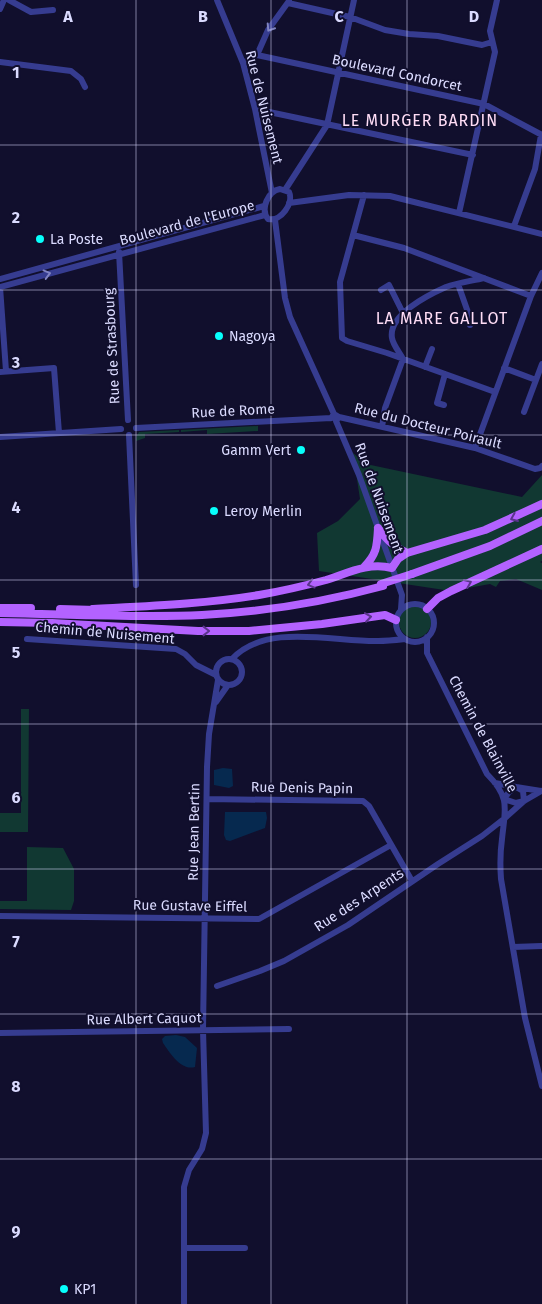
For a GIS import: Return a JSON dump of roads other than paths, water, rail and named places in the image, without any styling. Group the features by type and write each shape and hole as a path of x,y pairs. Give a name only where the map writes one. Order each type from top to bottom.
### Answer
{"main road":[{"path":"93,609 157,607 236,598 296,587 364,567 379,565 392,568 398,559 408,553 485,530 542,504"},
{"path":"0,613 178,616 287,606 349,595 413,575 490,546 542,522"},
{"path":"378,528 396,548 408,553"},
{"path":"364,567 373,557 376,549 378,528"},
{"path":"427,609 438,598 451,591 542,549"},
{"path":"0,608 156,612 222,610 295,602 382,585"},
{"path":"0,621 205,618 268,611 287,606"},
{"path":"0,621 198,631 258,630 322,624 385,615 396,620"}],"street":[{"path":"0,9 4,0"},
{"path":"9,0 31,12 53,10"},
{"name":"Rue de Nuisement","path":"217,0 243,63 255,109 272,194"},
{"path":"285,190 327,125 354,0"},
{"path":"459,213 495,52 490,31 497,0"},
{"path":"243,63 257,55 268,30 288,2 350,17 385,30 438,36 482,45 492,42"},
{"name":"Boulevard Condorcet","path":"257,55 484,104 542,135"},
{"path":"0,62 71,71 81,79 85,87"},
{"path":"255,109 473,155"},
{"path":"514,226 534,169 542,135"},
{"path":"276,190 285,190 290,196 290,203 279,218 275,220 268,218 265,215 264,206 276,190"},
{"path":"290,203 364,194 390,196 542,234"},
{"path":"364,194 340,282 342,338 495,392"},
{"name":"Boulevard de l'Europe","path":"0,279 264,206"},
{"name":"Boulevard de l'Europe","path":"0,287 265,215"},
{"name":"Rue de Nuisement","path":"275,220 285,298 290,318 360,475 402,595 402,609"},
{"path":"353,235 404,248 531,296"},
{"name":"Rue de Strasbourg","path":"118,247 120,255 128,420 123,422 121,429"},
{"path":"475,448 531,296 542,273"},
{"path":"382,427 385,408 403,359 392,339 393,327 403,313 424,298 447,287 484,278"},
{"path":"381,290 389,284 403,313"},
{"path":"458,284 470,318 470,325"},
{"path":"0,287 3,372 54,368 59,433"},
{"path":"425,367 432,349"},
{"path":"524,412 542,364"},
{"path":"504,368 536,380"},
{"path":"444,405 437,403 445,374"},
{"name":"Rue du Docteur Poirault","path":"335,417 475,448 535,469 541,467"},
{"name":"Rue de Rome","path":"136,428 335,417"},
{"path":"0,437 121,429 125,434 130,434 136,428 133,422 128,420"},
{"path":"130,434 136,585"},
{"path":"232,659 257,642 271,638 294,637 376,642 405,639 415,641 427,637 433,626 431,614 427,609 415,604 402,595"},
{"path":"405,639 397,629 396,620 402,609 410,604 415,604"},
{"path":"389,640 397,629"},
{"name":"Chemin de Blainville","path":"427,637 428,653"},
{"name":"Chemin de Nuisement","path":"27,639 176,649 185,654 196,665 217,677"},
{"name":"Chemin de Blainville","path":"415,641 428,653 486,774 495,783 504,799 506,808 500,858 501,879 525,1018 542,1086"},
{"path":"240,664 248,648"},
{"path":"205,669 217,667 224,659 232,659 240,664 242,671 240,678 235,684 228,685 217,677 217,667"},
{"name":"Rue Jean Bertin","path":"184,1304 184,1187 189,1170 202,1149 206,1133 203,1030 207,799 209,734 217,677"},
{"name":"Rue Jean Bertin","path":"214,705 228,685"},
{"path":"495,783 542,791"},
{"path":"516,787 522,791 524,801 516,803 504,799 509,792 516,787"},
{"name":"Rue des Arpents","path":"217,986 260,972 302,952 348,925 475,840 524,801 542,791"},
{"name":"Rue Denis Papin","path":"207,799 363,802 369,806 412,881"},
{"name":"Rue Gustave Eiffel","path":"0,916 259,919 390,845"},
{"path":"514,947 542,946"},
{"name":"Rue Albert Caquot","path":"0,1033 289,1030"},
{"path":"184,1248 245,1248"}],"water":[{"path":"232,769 233,786 229,788 214,785 214,770"},
{"path":"225,812 266,812 265,828 230,841 226,840 224,835"},
{"path":"176,1035 185,1037 197,1048 195,1067 190,1068 181,1064 163,1043 162,1039 165,1036"}],"place":[{"name":"La Poste","path":"40,239"},
{"name":"Nagoya","path":"219,336"},
{"name":"Gamm Vert","path":"301,450"},
{"name":"Leroy Merlin","path":"214,511"},
{"name":"KP1","path":"64,1289"}],"district":[{"name":"LE MURGER BARDIN","path":"420,120"},
{"name":"LA MARE GALLOT","path":"442,318"}]}
